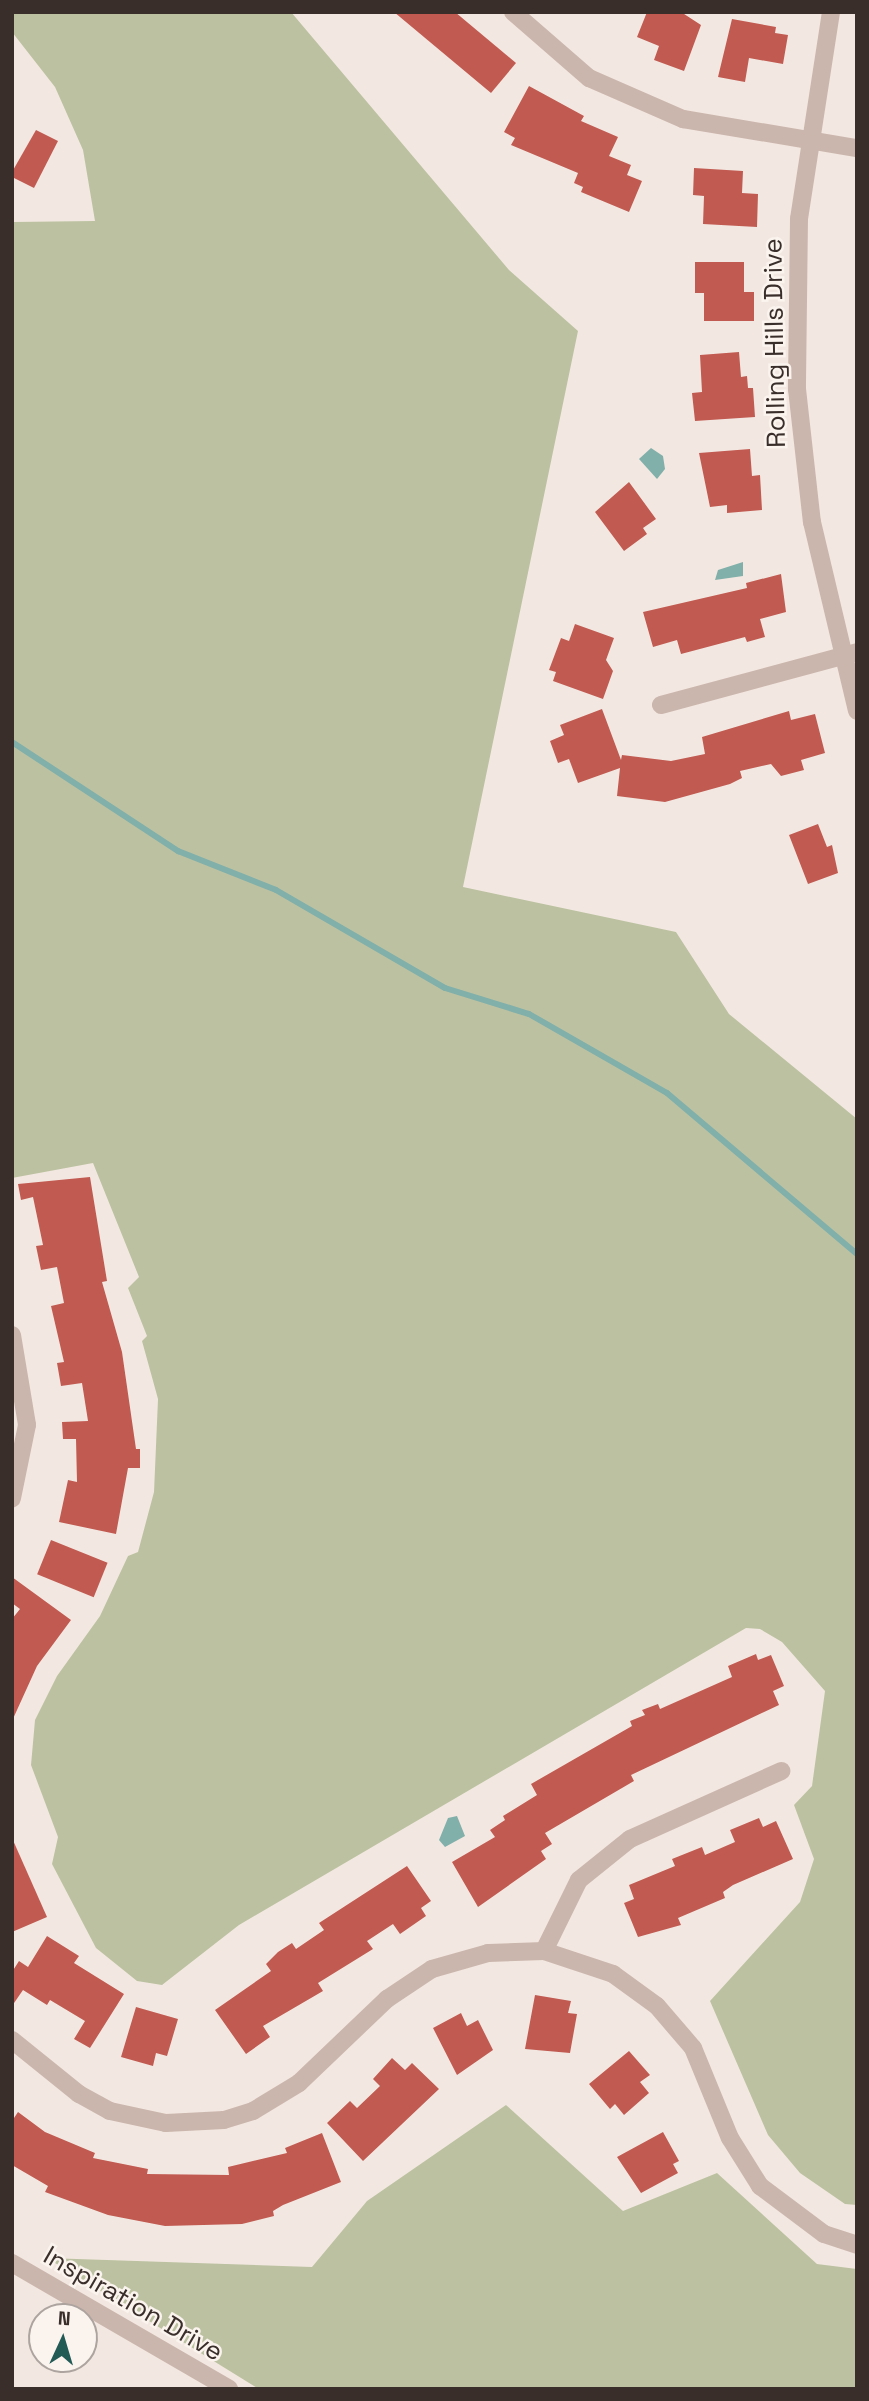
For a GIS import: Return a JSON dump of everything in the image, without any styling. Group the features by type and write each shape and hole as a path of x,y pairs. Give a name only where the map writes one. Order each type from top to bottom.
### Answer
{"street":[{"path":"513,12 589,78 683,119 810,138 857,148"},
{"name":"Rolling Hills Drive","path":"831,12 799,219 797,389 812,522 849,654 857,711"},
{"path":"661,705 849,654"},
{"path":"12,1335 27,1425 12,1498"},
{"path":"544,1951 579,1880 630,1839 781,1771"},
{"path":"12,2040 79,2094 110,2111 166,2123 224,2120 253,2112 299,2083 387,1999 432,1969 488,1953 544,1951 613,1974 657,2006 693,2048 730,2138 760,2186 824,2234 857,2245"},
{"name":"Inspiration Drive","path":"12,2263 229,2389"}],"green space":[{"path":"12,12 291,12 509,270 578,331 463,887 676,932 729,1014 857,1119 857,2205 845,2204 800,2173 768,2135 710,2001 800,1902 814,1859 794,1805 812,1786 825,1691 782,1642 760,1629 746,1628 239,1925 162,1985 137,1981 96,1948 52,1864 58,1837 31,1765 35,1720 57,1676 100,1616 128,1556 138,1552 154,1492 158,1399 142,1341 147,1336 128,1288 139,1277 93,1163 12,1178 12,222 95,221 83,150 55,87 12,32"},
{"path":"506,2105 623,2211 717,2173 817,2264 857,2269 857,2389 259,2389 47,2258 312,2267 367,2201"}],"water":[{"path":"651,448 663,456 665,469 657,479 639,459"},
{"path":"743,562 743,576 715,580 718,570"},
{"path":"457,1816 465,1836 445,1847 439,1840 448,1818"}],"building":[{"path":"394,12 455,12 516,63 491,93"},
{"path":"647,12 681,12 701,25 684,71 654,60 659,46 637,37"},
{"path":"732,19 776,27 775,33 788,35 783,64 749,58 745,82 718,77"},
{"path":"529,86 584,116 581,121 618,137 609,156 631,165 627,175 642,181 629,212 581,192 583,187 574,183 578,173 511,145 515,138 504,132"},
{"path":"36,130 58,141 34,188 12,177 12,172"},
{"path":"694,168 743,171 742,193 758,194 757,227 703,224 704,196 693,195"},
{"path":"695,262 744,262 744,292 754,292 754,321 704,321 704,293 695,293"},
{"path":"739,352 741,377 747,376 748,388 753,388 755,417 695,421 692,393 702,392 700,355"},
{"path":"750,449 752,476 760,475 762,510 727,513 727,505 710,507 699,453"},
{"path":"629,482 656,519 643,528 647,534 624,551 595,512"},
{"path":"781,574 786,612 760,619 765,637 747,642 745,637 681,654 677,640 653,647 643,612 747,588 746,583"},
{"path":"575,624 614,638 606,660 613,671 603,699 553,681 556,672 549,670 561,638 569,641"},
{"path":"602,709 621,760 622,755 671,761 705,754 702,737 789,711 791,720 815,714 825,753 801,760 804,770 781,776 771,764 740,771 742,778 730,784 665,802 617,796 620,768 578,783 569,759 558,763 550,741 564,735 560,725"},
{"path":"818,824 827,847 832,845 838,873 808,884 789,835"},
{"path":"90,1177 107,1281 102,1282 122,1352 136,1449 140,1449 140,1468 128,1468 116,1534 59,1522 68,1480 77,1482 76,1439 63,1439 62,1422 88,1421 82,1383 61,1386 57,1363 64,1362 51,1306 64,1303 57,1267 41,1270 36,1246 43,1245 33,1197 21,1200 18,1184"},
{"path":"51,1540 108,1563 94,1597 37,1574"},
{"path":"12,1577 71,1620 37,1666 12,1721 12,1619 20,1609 12,1603"},
{"path":"756,1654 758,1660 771,1655 784,1686 773,1691 779,1705 631,1775 634,1781 545,1833 552,1844 541,1851 546,1859 478,1907 452,1862 495,1837 490,1830 505,1820 503,1816 537,1795 531,1784 632,1726 630,1721 645,1715 642,1710 658,1704 660,1709 732,1677 728,1666"},
{"path":"759,1818 763,1827 776,1821 793,1859 733,1885 723,1892 725,1898 678,1918 681,1925 638,1937 624,1903 634,1899 629,1885 675,1866 672,1859 702,1847 705,1855 735,1842 730,1830"},
{"path":"12,1838 47,1917 12,1932"},
{"path":"407,1866 431,1901 421,1908 426,1916 400,1934 393,1924 367,1941 373,1949 318,1983 323,1991 263,2026 270,2037 246,2054 215,2010 271,1971 266,1964 278,1952 292,1943 296,1949 324,1930 319,1923"},
{"path":"47,1936 79,1956 74,1963 124,1994 90,2048 74,2039 85,2021 50,2000 47,2005 23,1990 12,2006 12,1972 19,1961 28,1967"},
{"path":"535,1995 571,2001 568,2013 577,2014 570,2053 525,2049"},
{"path":"136,2007 178,2019 167,2056 156,2053 153,2066 121,2057"},
{"path":"461,2013 467,2026 478,2020 493,2050 457,2075 433,2028"},
{"path":"629,2051 650,2075 640,2082 649,2093 624,2115 615,2104 610,2109 589,2084"},
{"path":"392,2058 405,2070 412,2063 439,2089 363,2161 327,2123 350,2101 357,2108 380,2086 373,2079"},
{"path":"18,2112 45,2132 95,2153 93,2158 148,2169 147,2174 229,2175 228,2167 287,2153 285,2148 322,2133 341,2182 283,2205 273,2211 274,2216 242,2224 165,2226 108,2215 45,2192 48,2186 12,2165 12,2121"},
{"path":"663,2132 679,2161 673,2164 678,2173 641,2193 617,2157"}],"waterway":[{"path":"12,742 178,851 276,890 445,988 529,1014 667,1093 857,1254"}]}
